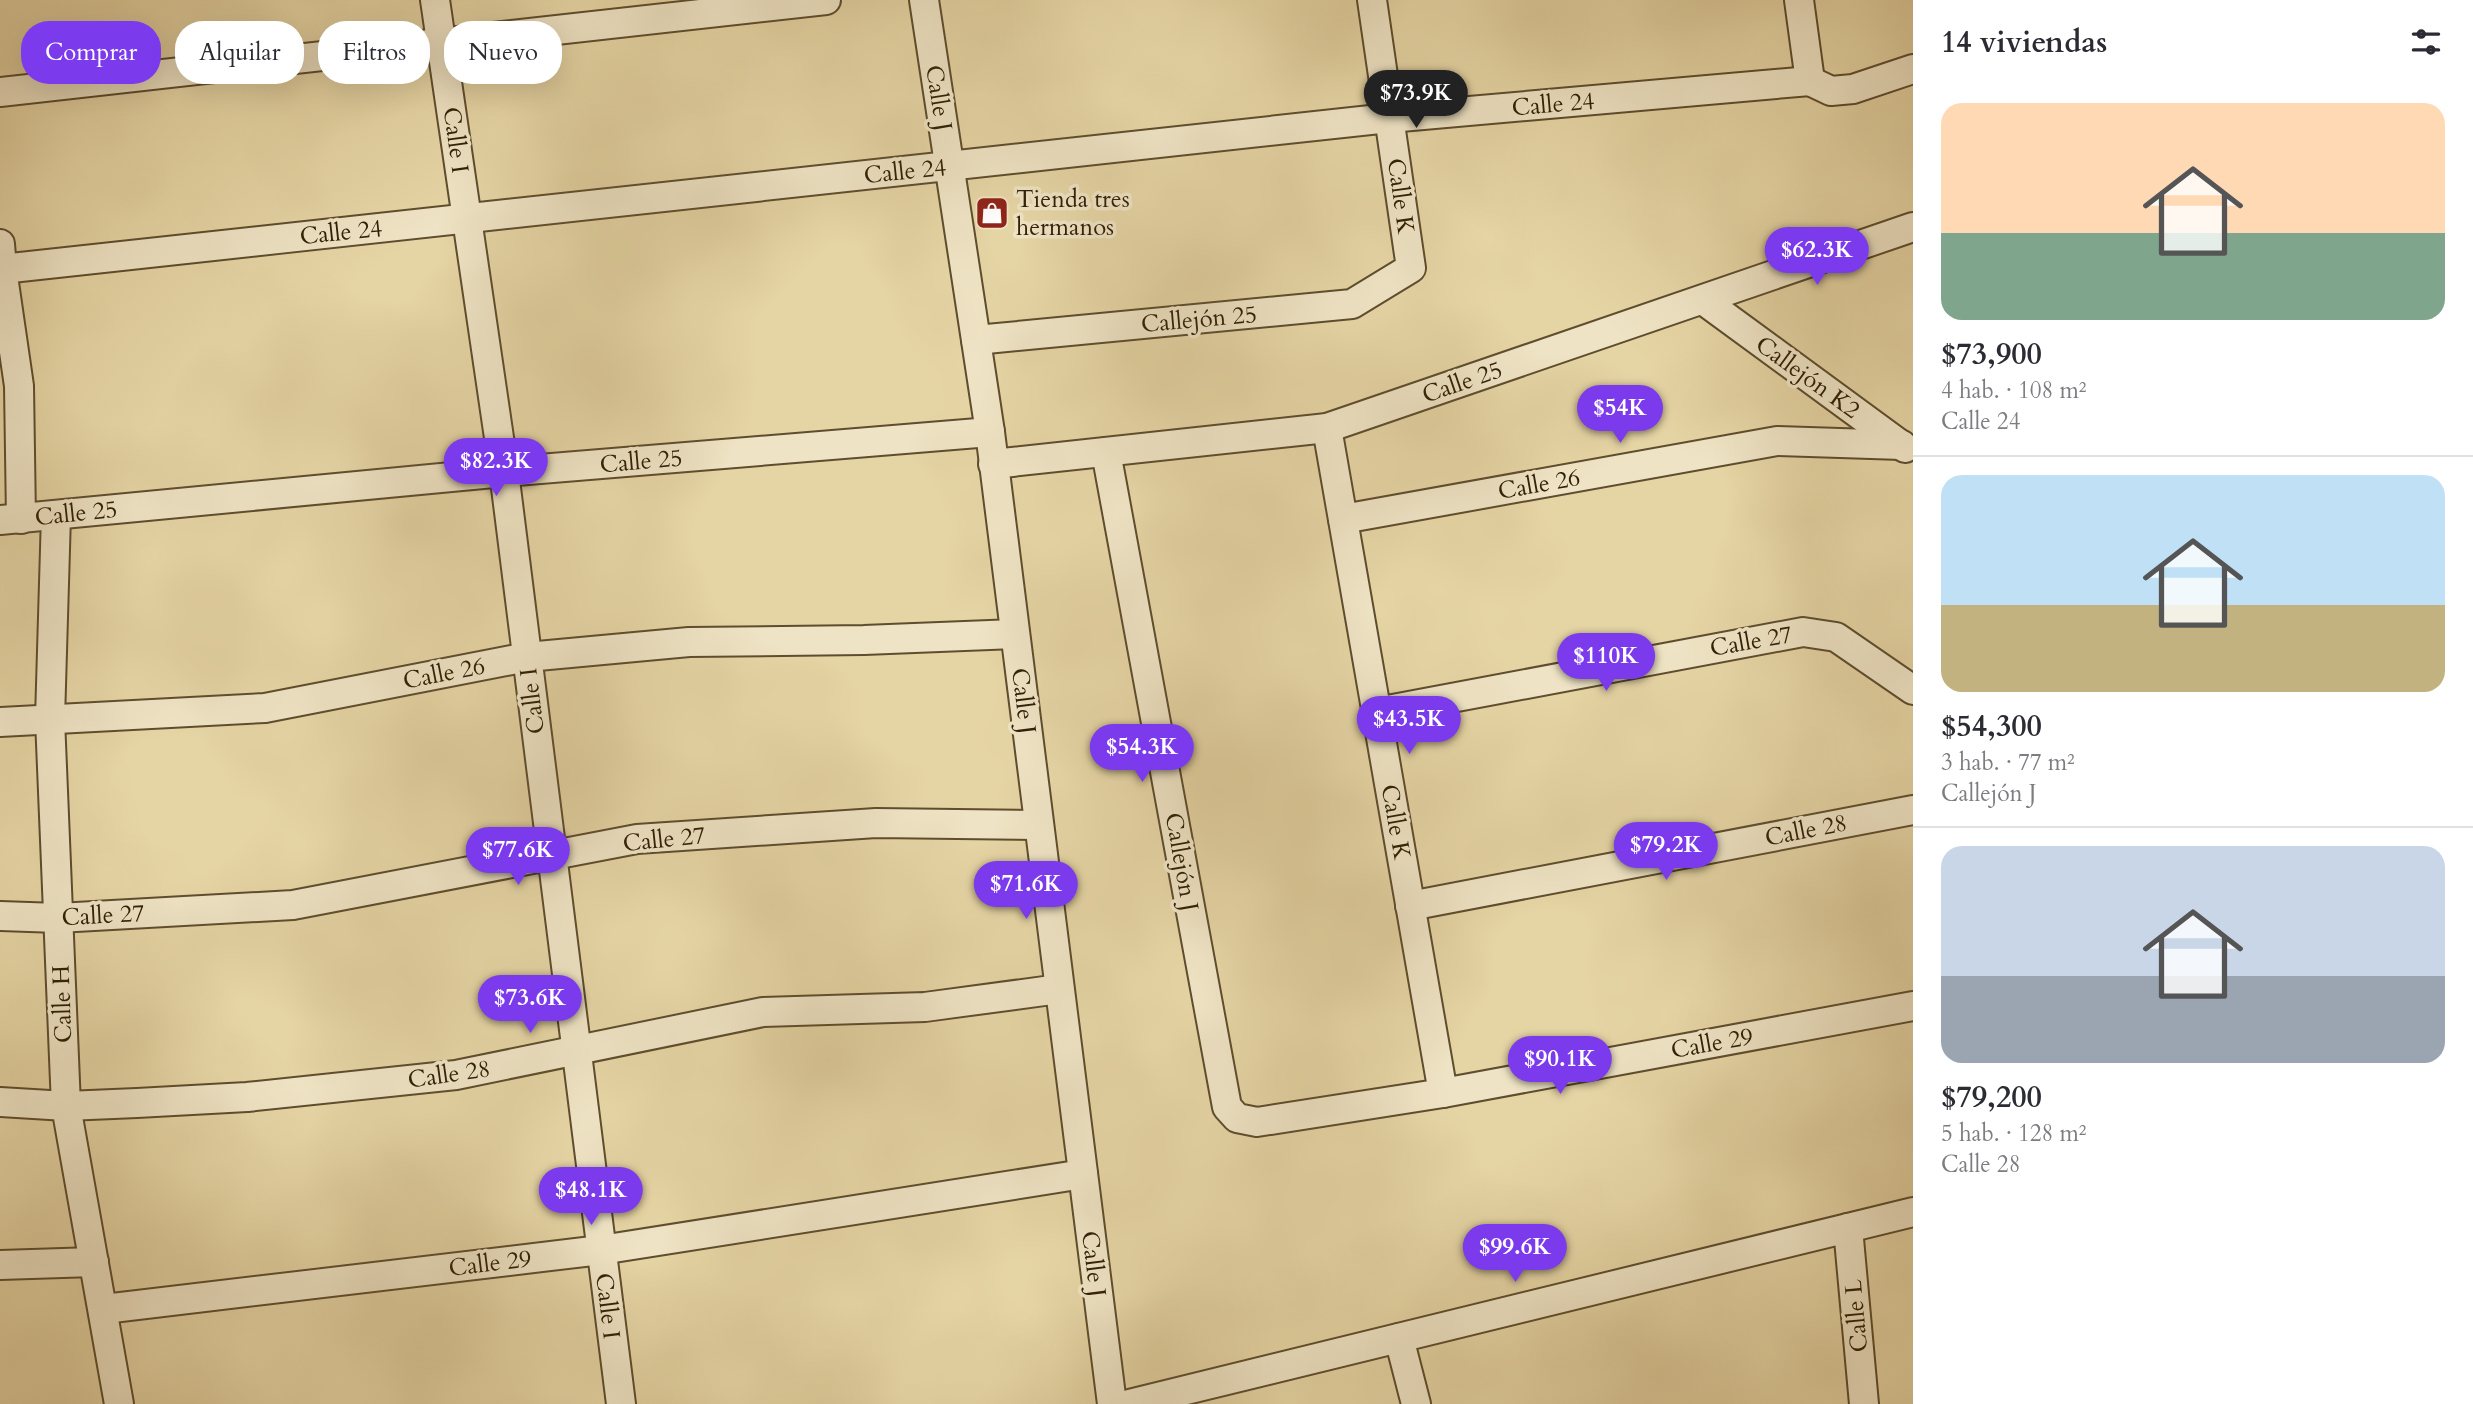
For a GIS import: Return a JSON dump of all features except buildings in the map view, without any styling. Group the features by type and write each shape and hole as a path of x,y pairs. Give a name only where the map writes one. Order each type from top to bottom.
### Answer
{"street":[{"name":"Calle I","path":"435,0 504,472 621,1404"},
{"path":"0,92 826,0"},
{"name":"Calle J","path":"924,0 989,432 1112,1404"},
{"name":"Calle K","path":"1372,0 1411,268"},
{"path":"1799,0 1810,81 1831,92 1853,89 1913,69"},
{"name":"Calle 24","path":"1,257 467,219 1390,118 1810,81"},
{"name":"Calle 25","path":"993,464 1327,428 1703,300 1908,234"},
{"path":"1,257 10,386 10,519"},
{"name":"Callejón 25","path":"976,340 1352,304 1411,268"},
{"name":"Callejón K2","path":"1703,300 1908,449"},
{"name":"Calle K","path":"1327,428 1443,1093"},
{"name":"Calle 25","path":"10,519 504,472 989,432"},
{"name":"Calle 26","path":"1343,519 1777,441 1908,449"},
{"name":"Callejón J","path":"1106,452 1227,1107"},
{"name":"Calle H","path":"56,515 50,719 66,1106 119,1404"},
{"name":"Calle 27","path":"1377,712 1802,632 1836,637 1913,690"},
{"name":"Calle 26","path":"0,722 265,708 527,657 689,642 864,640 1015,634"},
{"name":"Calle 28","path":"1410,906 1913,810"},
{"name":"Calle 27","path":"0,916 58,918 293,905 638,839 877,822 1039,825"},
{"name":"Calle 28","path":"0,1102 66,1106 247,1097 443,1076 763,1012 925,1007 1059,989"},
{"name":"Calle 29","path":"1227,1107 1237,1118 1256,1122 1443,1093 1913,1006"},
{"name":"Calle 29","path":"104,1309 601,1250 1083,1174"},
{"path":"1129,1404 1913,1212"},
{"name":"Calle L","path":"1848,1228 1864,1404"},
{"path":"0,1265 94,1262"},
{"path":"1399,1338 1416,1404"}],"place":[{"name":"Tienda tres hermanos","path":"992,213"}]}
